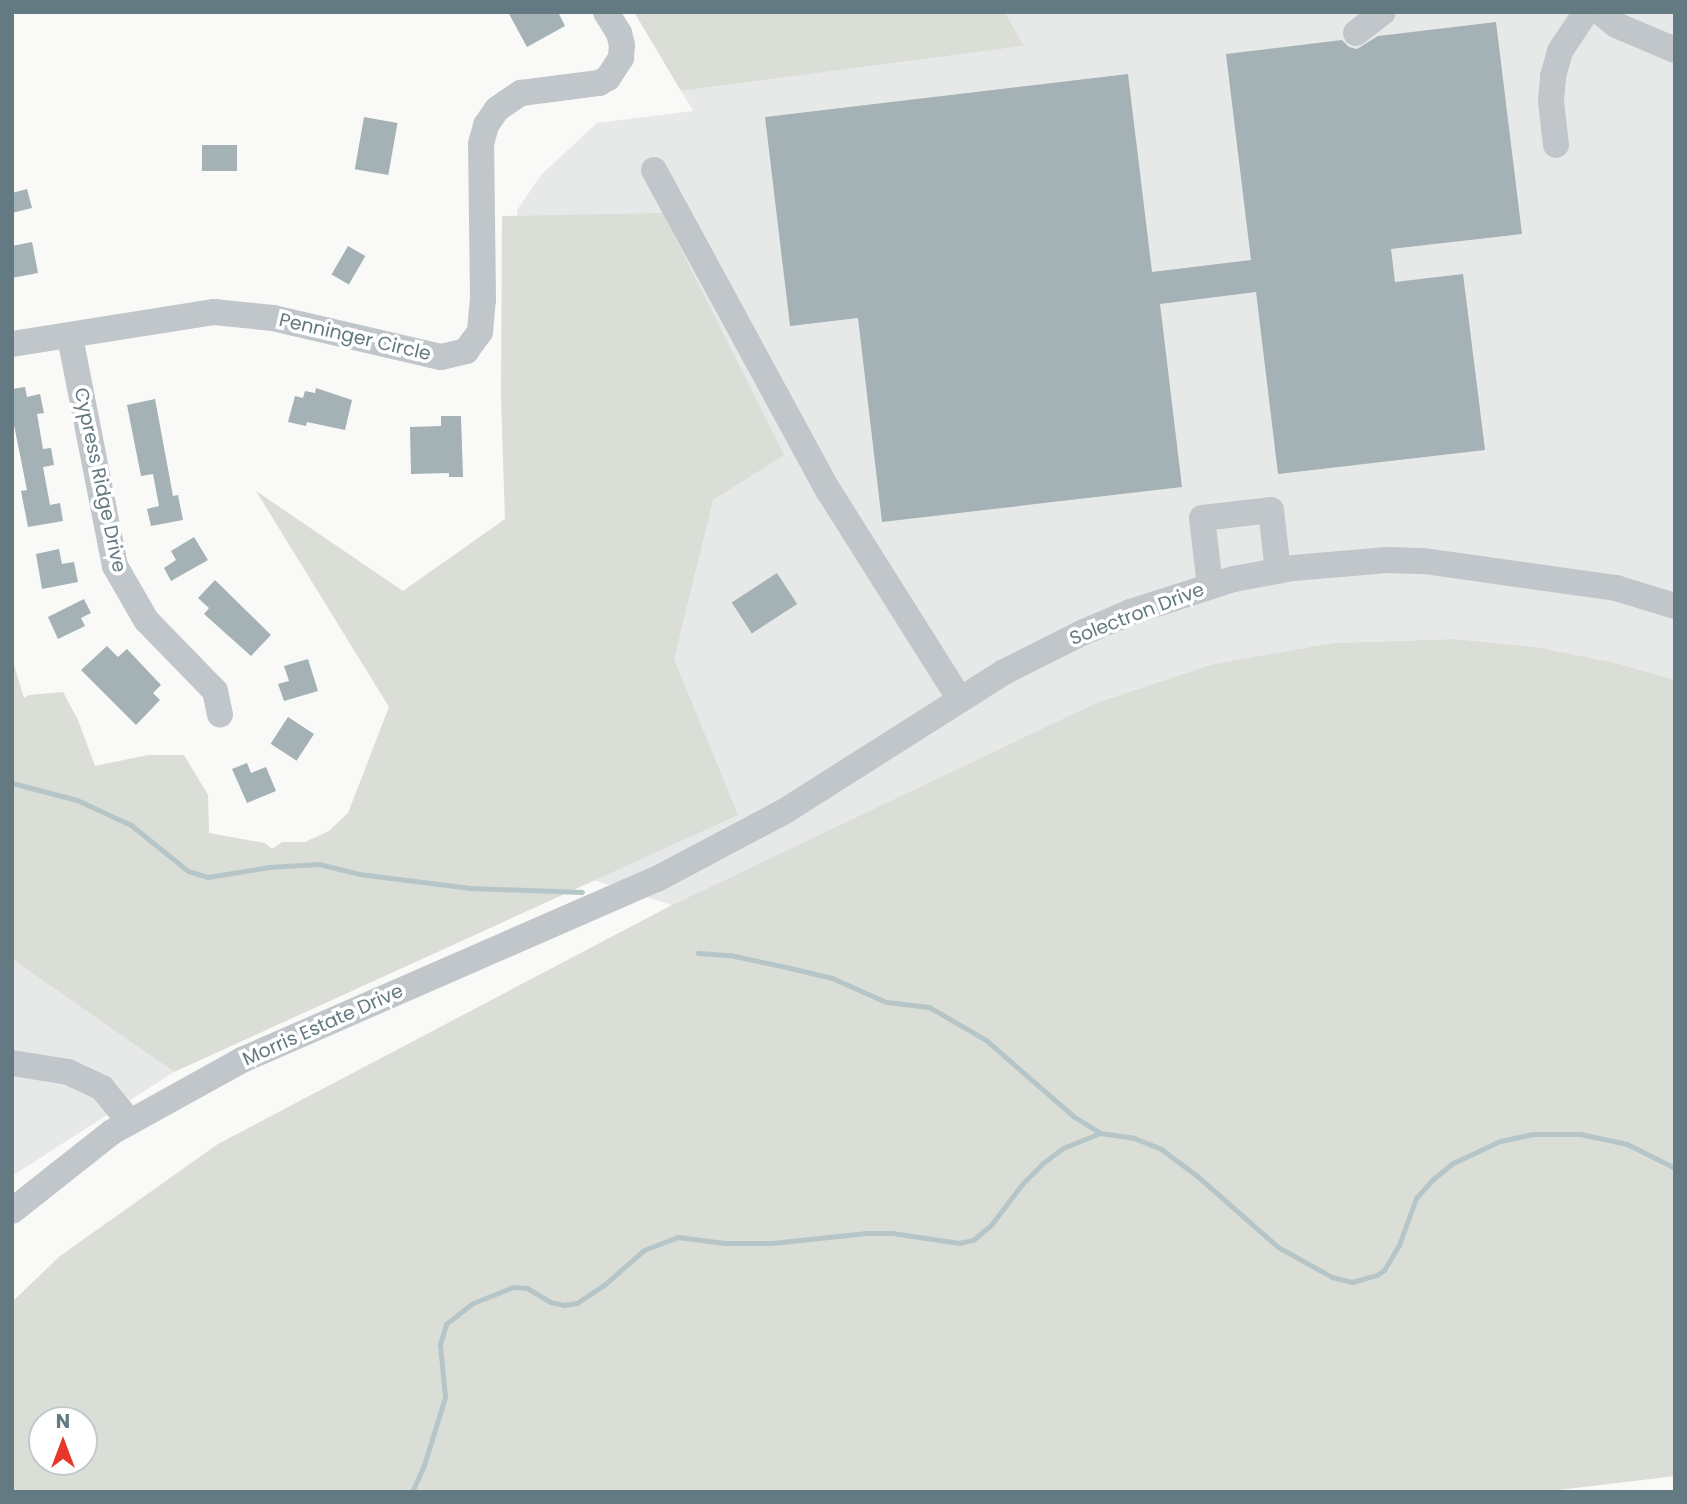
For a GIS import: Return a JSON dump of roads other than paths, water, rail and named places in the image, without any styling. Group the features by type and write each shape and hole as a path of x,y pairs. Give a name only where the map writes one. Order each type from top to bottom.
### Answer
{"street":[{"name":"Penninger Circle","path":"12,344 70,337 215,312 273,318 441,357 466,351 480,332 483,300 481,144 486,125 504,103 521,93 599,83 608,78 621,58 622,45 619,33 606,12"},
{"path":"1356,33 1383,12"},
{"path":"1556,145 1551,102 1553,76 1560,51 1586,12"},
{"path":"1600,12 1616,25 1675,50"},
{"path":"654,170 828,490 960,700"},
{"name":"Cypress Ridge Drive","path":"70,337 115,566 146,620 215,691 220,714"},
{"path":"1210,586 1202,518 1270,510 1278,571"},
{"name":"Solectron Drive","path":"657,879 785,811 1004,672 1131,612 1210,586 1278,571 1345,562 1424,561 1616,588 1675,606"},
{"name":"Morris Estate Drive","path":"12,1211 112,1132 242,1060 657,879"},
{"path":"12,1063 68,1072 102,1088 130,1122"}],"waterway":[{"path":"12,783 77,800 131,825 188,871 208,877 269,867 319,864 359,874 470,888 582,892"},
{"path":"698,953 730,955 790,968 832,978 886,1002 929,1007 986,1040 1073,1116 1100,1133 1134,1138 1161,1149 1196,1175 1278,1247 1332,1277 1352,1282 1377,1275 1384,1270 1399,1245 1416,1198 1432,1180 1453,1163 1500,1141 1533,1134 1580,1134 1627,1144 1675,1168"},
{"path":"412,1492 424,1465 445,1397 440,1344 446,1324 473,1303 513,1287 527,1288 550,1302 564,1305 577,1303 604,1285 644,1250 678,1237 725,1243 772,1243 866,1233 892,1233 959,1243 973,1240 991,1225 1023,1183 1043,1163 1063,1148 1100,1133"}]}
